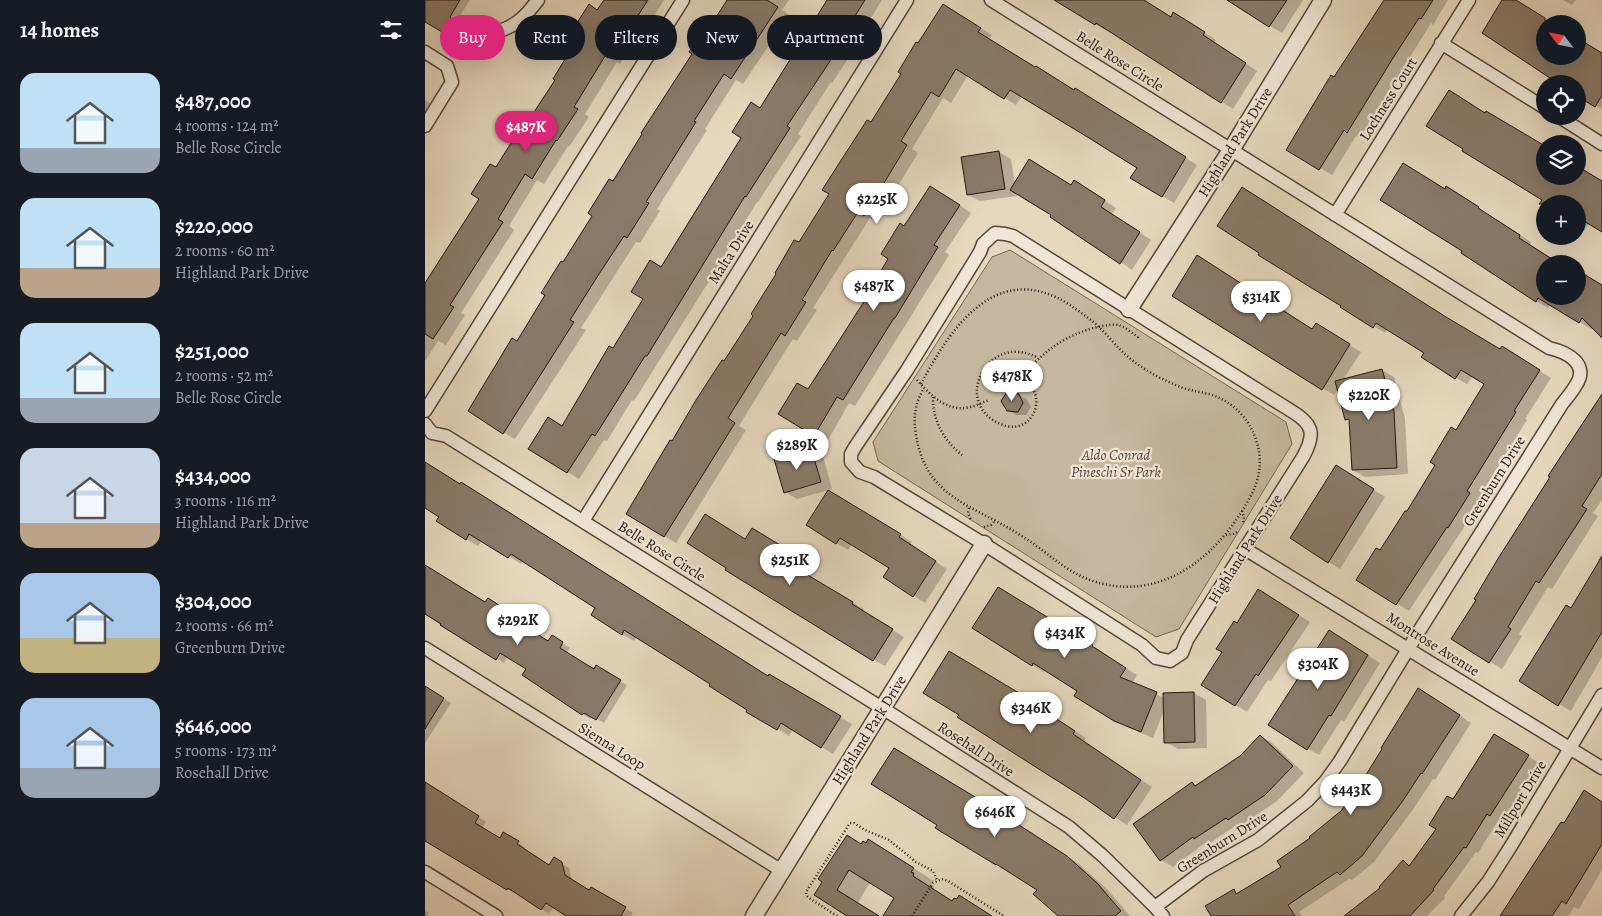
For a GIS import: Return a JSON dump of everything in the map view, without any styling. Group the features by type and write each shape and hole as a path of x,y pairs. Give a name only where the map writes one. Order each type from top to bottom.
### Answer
{"street":[{"path":"505,29 513,26 525,17 537,0"},
{"path":"425,411 683,0"},
{"name":"Malta Drive","path":"583,521 907,0"},
{"name":"Belle Rose Circle","path":"991,0 1231,150"},
{"name":"Highland Park Drive","path":"1129,309 1231,150 1323,0"},
{"name":"Lochness Court","path":"1335,216 1469,0"},
{"path":"1441,43 1536,102"},
{"path":"425,52 447,66 452,82 425,126"},
{"path":"1572,125 1602,144"},
{"name":"Greenburn Drive","path":"1159,911 1203,871 1258,840 1307,801 1325,782 1340,761 1562,404 1578,384 1580,371 1575,359 1562,351 1549,348 1231,150"},
{"name":"Highland Park Drive","path":"995,234 1005,234 1013,236 1298,415 1308,424 1311,431 1310,444 1187,640 1182,653 1170,661 1156,658 1142,645 984,544 874,477 861,472 851,462 851,454 855,447 907,370 980,252 983,244 995,234"},
{"name":"Belle Rose Circle","path":"425,424 432,433 446,436 882,709"},
{"name":"Highland Park Drive","path":"754,916 984,544"},
{"name":"Montrose Avenue","path":"1245,549 1602,768"},
{"name":"Sienna Loop","path":"425,648 782,871"},
{"name":"Millport Drive","path":"1461,916 1492,875 1602,695"},
{"name":"Rosehall Drive","path":"882,709 1069,827 1103,856 1159,911"},
{"path":"425,872 496,916"}],"path":[{"path":"921,384 937,356 958,328 979,305 994,295 1015,290 1039,291 1071,306 1098,327 1124,354 1144,369 1173,384 1214,396 1237,410 1248,422 1257,441 1261,463 1254,490 1243,511 1226,535 1201,560 1179,575 1148,586 1120,587 1089,580 1073,572 1020,534 969,508 938,484 925,466 920,453 914,424 914,413 924,388"},
{"path":"1038,358 1024,352 1002,354 989,362 980,374 976,391 979,404 990,417 1002,425 1014,427 1027,422 1033,415 1037,397 1031,386 1018,378 1038,358 1056,344 1069,337 1098,327 1119,325 1138,337 1139,335"},
{"path":"907,370 933,397 955,408 971,407 989,400"},
{"path":"933,397 934,411 940,427 950,445 962,456"},
{"path":"969,508 968,513 975,525"},
{"path":"1226,535 1233,534 1242,528 1243,511"},
{"path":"981,527 991,525 994,521"},
{"path":"837,916 809,898 806,892 850,823 854,822 865,830 889,840 916,862 933,871 937,880"},
{"path":"912,916 931,887 937,880 942,879 948,880 1005,916"}],"green space":[{"name":"Aldo Conrad Pineschi Sr Park","path":"1010,250 1286,422 1292,444 1179,629 1156,637 878,461 873,442 992,257"}],"building":[{"path":"425,0 460,0 451,15 440,15 440,31 425,22"},
{"path":"604,0 648,0 638,15 595,15 595,60 603,60 574,107 578,109 532,179 525,174 498,219 503,222 450,305 454,307 433,339 425,334 425,283 479,199 471,194 490,164 496,167 521,127 523,129 555,80 553,79 564,60 585,60 585,15 582,15 589,4 597,10"},
{"path":"727,0 767,0 778,7 773,15 767,15 767,24 757,39 757,15 717,15"},
{"path":"827,0 865,0 856,15 818,15"},
{"path":"1054,0 1144,0 1171,17 1173,12 1205,32 1203,35 1246,63 1221,103 1096,23 1095,25"},
{"path":"1227,0 1287,0 1269,27"},
{"path":"1384,0 1433,0 1393,58 1347,133 1344,130 1319,170 1286,150 1331,75 1334,77"},
{"path":"1502,0 1516,0 1540,15 1536,15 1536,65 1586,65 1586,43 1602,53 1602,95 1595,107 1586,102 1586,75 1545,75 1482,33"},
{"path":"943,4 981,28 978,32 1074,90 1075,88 1186,157 1162,197 1130,178 1137,168 1089,138 1010,90 1004,99 956,69 939,97 931,92 901,141 907,145 864,216 858,212 832,250 802,300 806,302 785,336 781,333 728,418 735,423 664,537 626,514 670,440 672,441 696,400 753,316 751,314 776,274 794,240 799,242 829,194 822,190 867,120 871,122 901,74 898,72 916,42 918,43"},
{"path":"688,60 743,60 731,79 724,74 646,202 649,203 627,238 624,236 599,274 570,320 574,322 503,434 468,411 512,338 517,341 545,295 541,293 592,216 588,213 609,179 613,181 641,133"},
{"path":"790,60 831,60 787,126 790,128 745,196 647,356 645,356 595,436 592,434 567,473 528,449 548,417 562,426 609,346 613,348 643,299 631,292 650,260 661,267 741,138 732,132 751,102 760,108"},
{"path":"1449,90 1485,113 1486,111 1536,141 1536,185 1586,185 1586,171 1602,181 1602,232 1586,222 1586,195 1536,196 1462,151 1463,149 1426,126"},
{"path":"999,151 1005,189 967,195 961,157"},
{"path":"1029,159 1071,185 1074,180 1105,200 1101,207 1140,232 1120,264 1050,217 1051,215 1010,190"},
{"path":"1403,163 1445,189 1446,186 1479,207 1520,235 1519,238 1546,255 1536,255 1536,302 1461,253 1462,251 1380,200"},
{"path":"930,186 960,205 934,245 938,247 895,318 843,400 837,397 814,436 778,414 797,383 808,389 865,300 888,259 881,254 900,223 904,226"},
{"path":"1242,187 1446,317 1500,349 1502,346 1540,370 1467,491 1470,493 1396,605 1356,580 1376,548 1380,550 1405,511 1407,511 1435,465 1430,462 1451,427 1456,430 1484,384 1461,370 1455,379 1421,357 1424,353 1376,323 1373,328 1258,255 1259,253 1217,226"},
{"path":"1197,255 1312,329 1316,323 1350,344 1322,390 1172,296"},
{"path":"1586,275 1602,285 1602,338 1582,318 1579,323 1549,305 1586,305"},
{"path":"1382,369 1394,411 1397,468 1352,470 1349,419 1345,420 1335,381"},
{"path":"1007,392 1019,394 1023,403 1018,412 1007,411 1001,401"},
{"path":"1602,394 1602,474 1582,506 1587,509 1539,583 1536,581 1508,627 1511,629 1489,663 1451,639 1476,600 1474,599 1499,557 1550,477 1548,476"},
{"path":"811,448 821,482 784,493 774,459"},
{"path":"425,462 460,484 461,482 768,676 769,674 841,716 821,748 781,723 777,730 746,712 747,710 709,686 710,684 624,630 622,635 591,615 595,608 511,554 508,558 469,534 466,540 436,521 439,517 425,508"},
{"path":"1336,465 1374,489 1328,563 1290,538"},
{"path":"828,490 901,534 899,537 936,561 913,597 883,577 889,568 840,538 836,544 806,525"},
{"path":"705,514 745,539 752,528 780,545 774,555 853,602 852,604 893,629 873,661 725,570 726,568 687,543"},
{"path":"1602,556 1602,632 1558,706 1519,681 1566,605 1571,608"},
{"path":"425,565 485,602 488,598 522,620 520,623 548,641 552,635 563,642 560,648 594,669 596,665 621,680 596,720 584,713 582,715 522,675 526,669 500,653 496,660 425,614"},
{"path":"998,587 1093,645 1126,668 1120,677 1157,692 1141,732 1114,721 1074,696 1077,691 1033,663 1032,666 972,628"},
{"path":"1258,589 1299,615 1258,676 1256,674 1235,706 1201,685 1222,652 1216,649 1234,621 1237,623"},
{"path":"1329,630 1368,655 1331,716 1329,715 1307,750 1268,725"},
{"path":"949,651 1044,708 1043,710 1075,731 1073,734 1141,780 1114,819 923,693"},
{"path":"425,686 444,698 425,729"},
{"path":"1418,688 1460,715 1422,774 1362,856 1340,875 1337,872 1288,905 1295,916 1211,916 1205,906 1234,889 1236,894 1281,867 1277,861 1310,838 1341,811 1365,779 1381,748"},
{"path":"1194,692 1195,742 1164,743 1163,693"},
{"path":"1494,734 1529,755 1490,816 1487,814 1466,848 1464,847 1434,890 1410,916 1344,916 1380,888 1403,860 1409,866 1436,829 1429,825 1447,796 1453,799"},
{"path":"1260,735 1293,766 1265,795 1228,820 1226,818 1194,839 1193,837 1160,861 1133,824 1192,782 1195,786 1240,756"},
{"path":"894,748 985,803 1067,856 1097,883 1121,911 1115,916 1058,916 1033,894 1037,890 935,828 937,825 871,784"},
{"path":"425,782 479,816 475,823 500,838 503,832 519,841 517,844 549,865 554,857 562,862 565,875 589,890 591,887 626,907 621,916 566,916 546,903 541,910 508,888 507,890 425,841"},
{"path":"1584,790 1602,802 1602,844 1566,904 1562,901 1552,916 1500,916 1561,822 1564,823"},
{"path":"847,835 861,844 863,841 866,843 868,839 914,868 911,872 914,873 913,876 952,901 954,898 957,899 959,895 992,916 883,916 894,898 849,870 837,890 879,916 847,916 814,895 822,882 818,879"}]}
